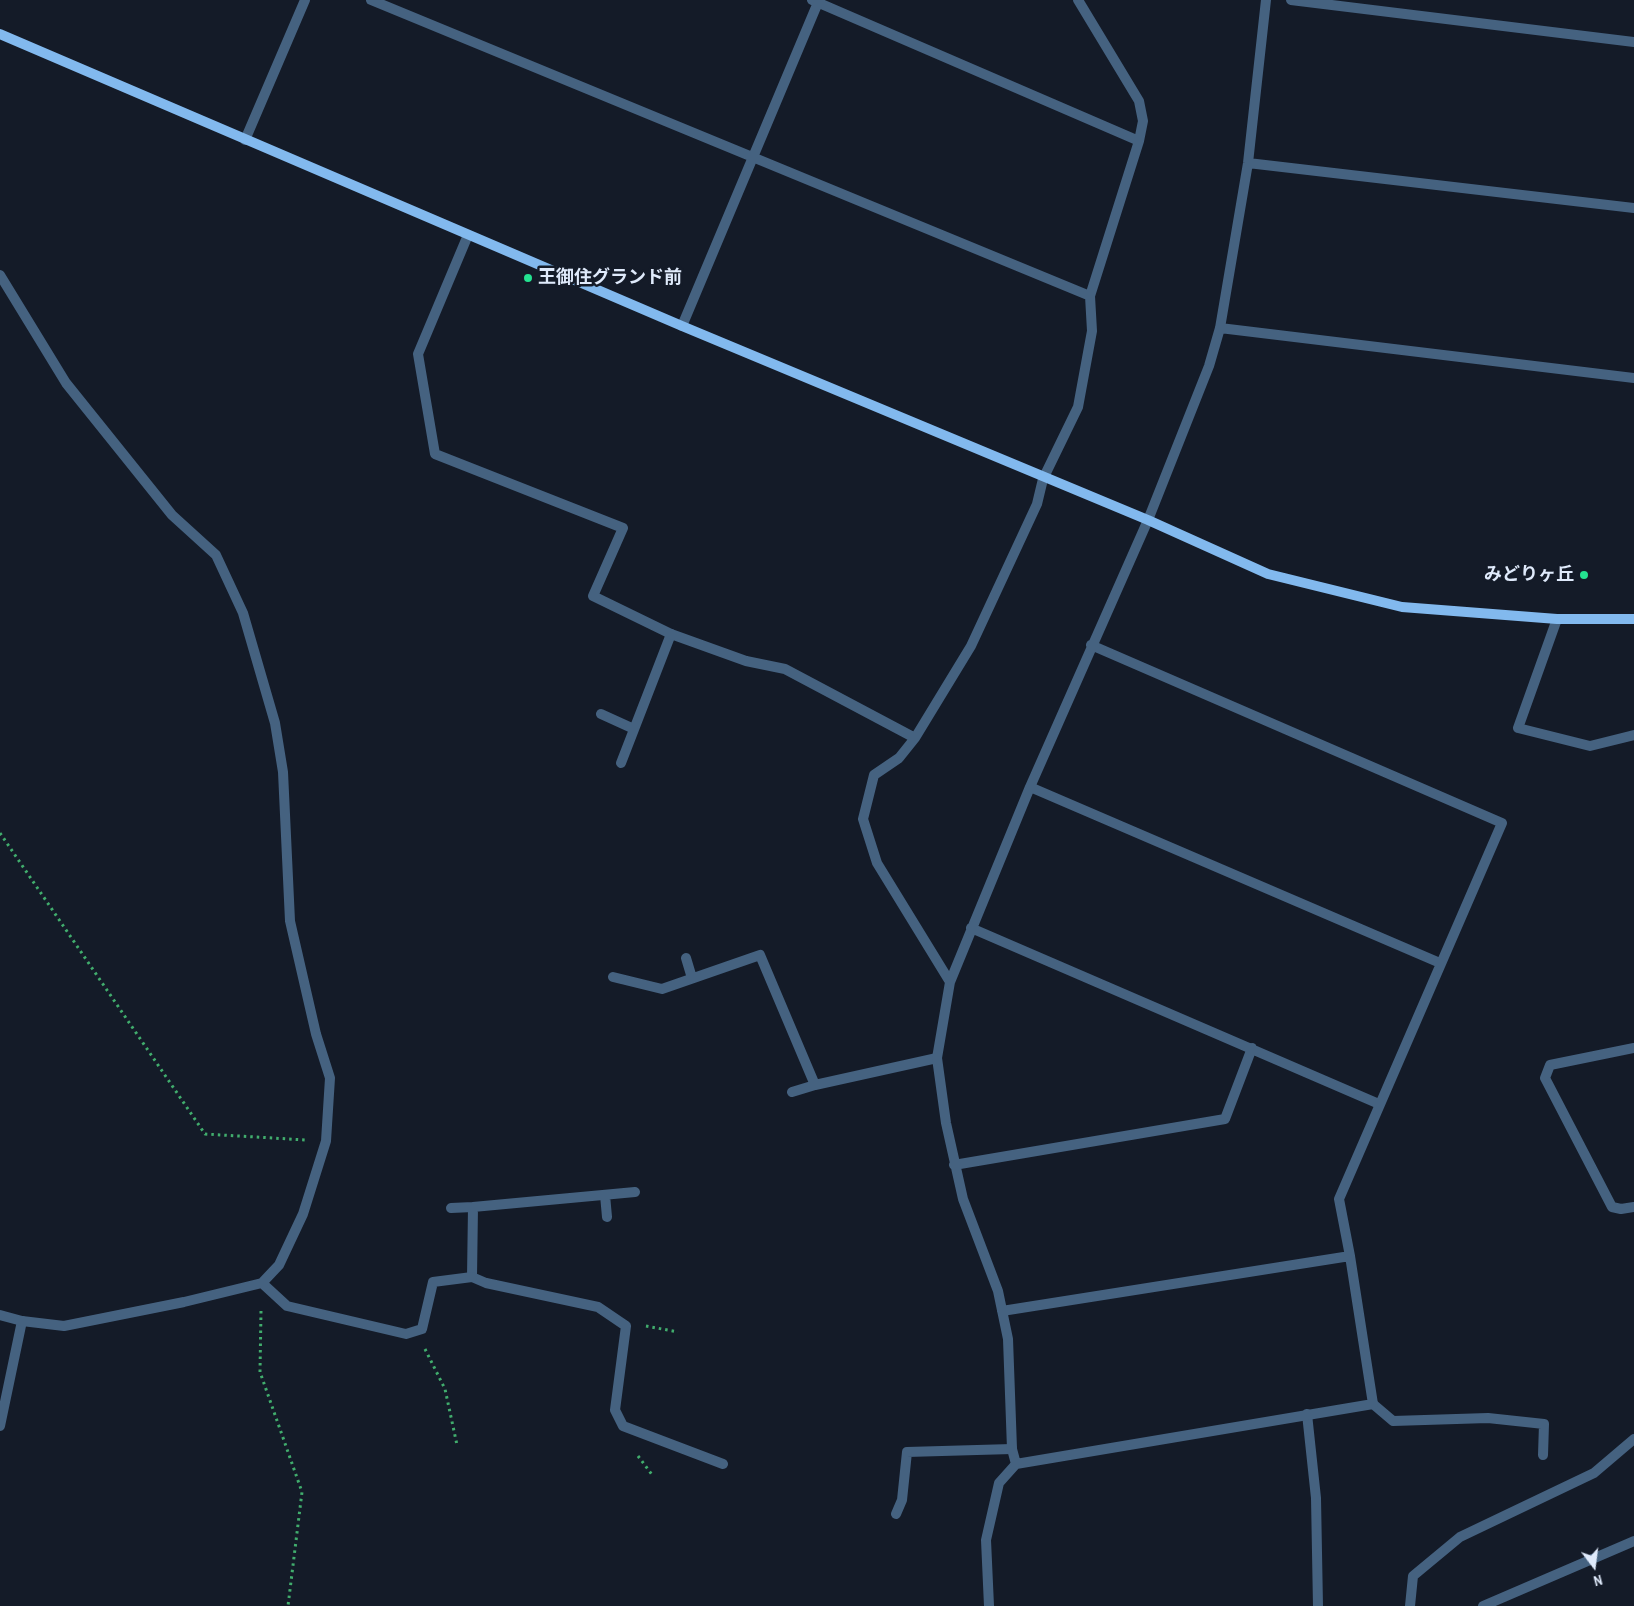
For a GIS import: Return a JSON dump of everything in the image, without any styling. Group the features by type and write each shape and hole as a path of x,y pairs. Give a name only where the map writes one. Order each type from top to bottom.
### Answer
{"street":[{"path":"245,140 305,0"},
{"path":"371,0 1090,296"},
{"path":"950,982 877,862 863,819 874,775 900,758 915,738 972,646 1037,504 1043,479 1078,407 1092,331 1090,296 1139,141 1143,121 1139,101 1078,0"},
{"path":"1016,1464 1012,1449 1008,1339 998,1291 963,1199 954,1166 937,1058 950,982 971,928 1091,645 1148,520 1209,366 1220,328 1248,163 1266,0"},
{"path":"1291,0 1634,42"},
{"path":"682,326 816,1 1139,141"},
{"path":"0,34 1043,479 1148,520 1268,574 1402,607 1557,619 1634,619"},
{"path":"1248,163 1634,208"},
{"path":"468,235 418,354 435,454 623,528 593,596 671,634 746,661 784,669 915,738"},
{"path":"0,275 66,384 172,515 216,555 244,613 275,723 284,772 290,922 316,1034 330,1078 326,1141 302,1214 278,1265 262,1283 184,1302 64,1326 22,1321 0,1315"},
{"path":"1220,328 1634,378"},
{"path":"1557,619 1518,728 1590,746 1634,735"},
{"path":"622,763 671,634"},
{"path":"1091,645 1502,823 1339,1199 1350,1256 1373,1404 1392,1421 1488,1418 1544,1424 1543,1455"},
{"path":"601,714 634,729"},
{"path":"1030,787 1440,963"},
{"path":"971,928 1380,1104"},
{"path":"613,977 662,989 760,955 815,1085"},
{"path":"686,958 692,978"},
{"path":"954,1166 1225,1119 1252,1048"},
{"path":"1634,1048 1550,1065 1545,1078 1612,1207 1621,1209 1634,1207"},
{"path":"792,1092 815,1085 937,1058"},
{"path":"451,1208 635,1192"},
{"path":"605,1195 607,1218"},
{"path":"472,1277 473,1207"},
{"path":"1002,1311 1350,1256"},
{"path":"262,1283 287,1306 406,1334 422,1329 433,1282 472,1277 486,1283 598,1307 626,1326 615,1410 623,1426 723,1464"},
{"path":"0,1426 22,1321"},
{"path":"989,1606 986,1540 999,1483 1016,1464 1373,1404"},
{"path":"1307,1414 1316,1498 1318,1606"},
{"path":"1410,1606 1413,1576 1460,1537 1594,1474 1634,1439"},
{"path":"896,1514 902,1500 907,1452 1012,1449"},
{"path":"1483,1606 1634,1541"}],"path":[{"path":"0,833 205,1134 326,1141"},
{"path":"262,1283 260,1372 302,1492 288,1606"},
{"path":"626,1326 635,1324 678,1332"},
{"path":"415,1331 446,1388 457,1445"}],"place":[{"name":"王御住グランド前","path":"528,278"},
{"name":"みどりヶ丘","path":"1584,575"}]}
